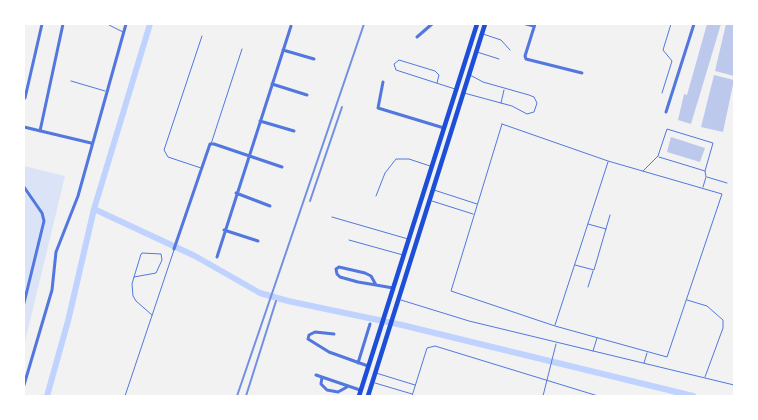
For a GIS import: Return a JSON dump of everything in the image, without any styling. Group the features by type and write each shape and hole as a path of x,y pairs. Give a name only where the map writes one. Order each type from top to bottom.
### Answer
{"main road":[{"path":"358,396 477,24"},
{"path":"368,396 485,24"},
{"path":"456,90 464,92"},
{"path":"367,368 375,373"},
{"path":"364,380 372,382"}],"street":[{"path":"24,98 42,24"},
{"path":"40,131 63,24"},
{"path":"24,385 52,290 56,252 78,196 91,142 126,24"},
{"path":"417,37 432,24"},
{"path":"526,24 534,25 525,56 526,59 582,73"},
{"path":"666,112 694,24"},
{"path":"217,256 291,26"},
{"path":"283,50 314,59"},
{"path":"24,80 28,81"},
{"path":"383,82 378,108 444,128"},
{"path":"272,84 307,95"},
{"path":"260,121 294,131"},
{"path":"24,127 91,142"},
{"path":"174,249 210,144 282,167"},
{"path":"24,187 42,212 44,220 24,304"},
{"path":"236,193 270,206"},
{"path":"224,230 258,241"},
{"path":"376,285 371,276 365,273 340,267 336,269 337,274 340,276 376,285 393,288"},
{"path":"358,363 370,324"},
{"path":"334,334 315,332 308,335 308,339 329,352 367,368"},
{"path":"316,375 360,390"},
{"path":"322,377 321,384 327,390 338,392 347,386"}],"lane":[{"path":"662,93 672,61 663,50 671,24"},
{"path":"109,25 124,32"},
{"path":"482,33 501,40 510,50"},
{"path":"202,36 164,150 168,157 202,168"},
{"path":"210,144 242,49"},
{"path":"476,52 500,58"},
{"path":"437,82 439,75 436,71 399,60 394,64 396,70 437,82 456,90"},
{"path":"464,92 527,114 534,112 537,103 534,97 530,95 504,89 469,75"},
{"path":"70,81 106,91"},
{"path":"500,104 504,89"},
{"path":"502,124 608,161 722,194 667,357 555,326 451,291 502,124"},
{"path":"642,171 658,156 667,129 713,143 702,188"},
{"path":"658,156 705,171"},
{"path":"376,196 385,173 396,159 409,159 432,167"},
{"path":"555,326 608,161"},
{"path":"706,177 727,183"},
{"path":"433,190 477,204"},
{"path":"429,200 474,215"},
{"path":"588,287 610,215"},
{"path":"332,217 409,239"},
{"path":"588,224 606,229"},
{"path":"350,240 404,255"},
{"path":"125,396 174,249"},
{"path":"134,277 156,274 162,260 161,254 142,253 134,277 131,289 133,296 140,306 152,315"},
{"path":"574,265 594,270"},
{"path":"399,300 469,322 734,385"},
{"path":"686,300 707,306 723,320 723,328 705,378"},
{"path":"593,352 597,338"},
{"path":"543,396 556,343"},
{"path":"372,382 412,395 427,348 431,346 598,396"},
{"path":"644,364 648,352"},
{"path":"375,373 416,385"}],"shaded area":[{"path":"24,166 65,176 24,346"}],"building":[{"path":"707,24 721,24 691,124 678,120 684,94 687,95"},
{"path":"726,24 734,24 734,76 715,71"},
{"path":"714,75 734,80 723,132 701,127"},
{"path":"671,137 705,148 700,162 667,152"}],"waterway":[{"path":"47,396 68,321 94,209 150,24"},
{"path":"94,209 195,256 260,293 288,301 402,325 693,396"}],"railway":[{"path":"237,396 364,24"},
{"path":"310,201 342,107"},
{"path":"246,396 276,301"}]}
